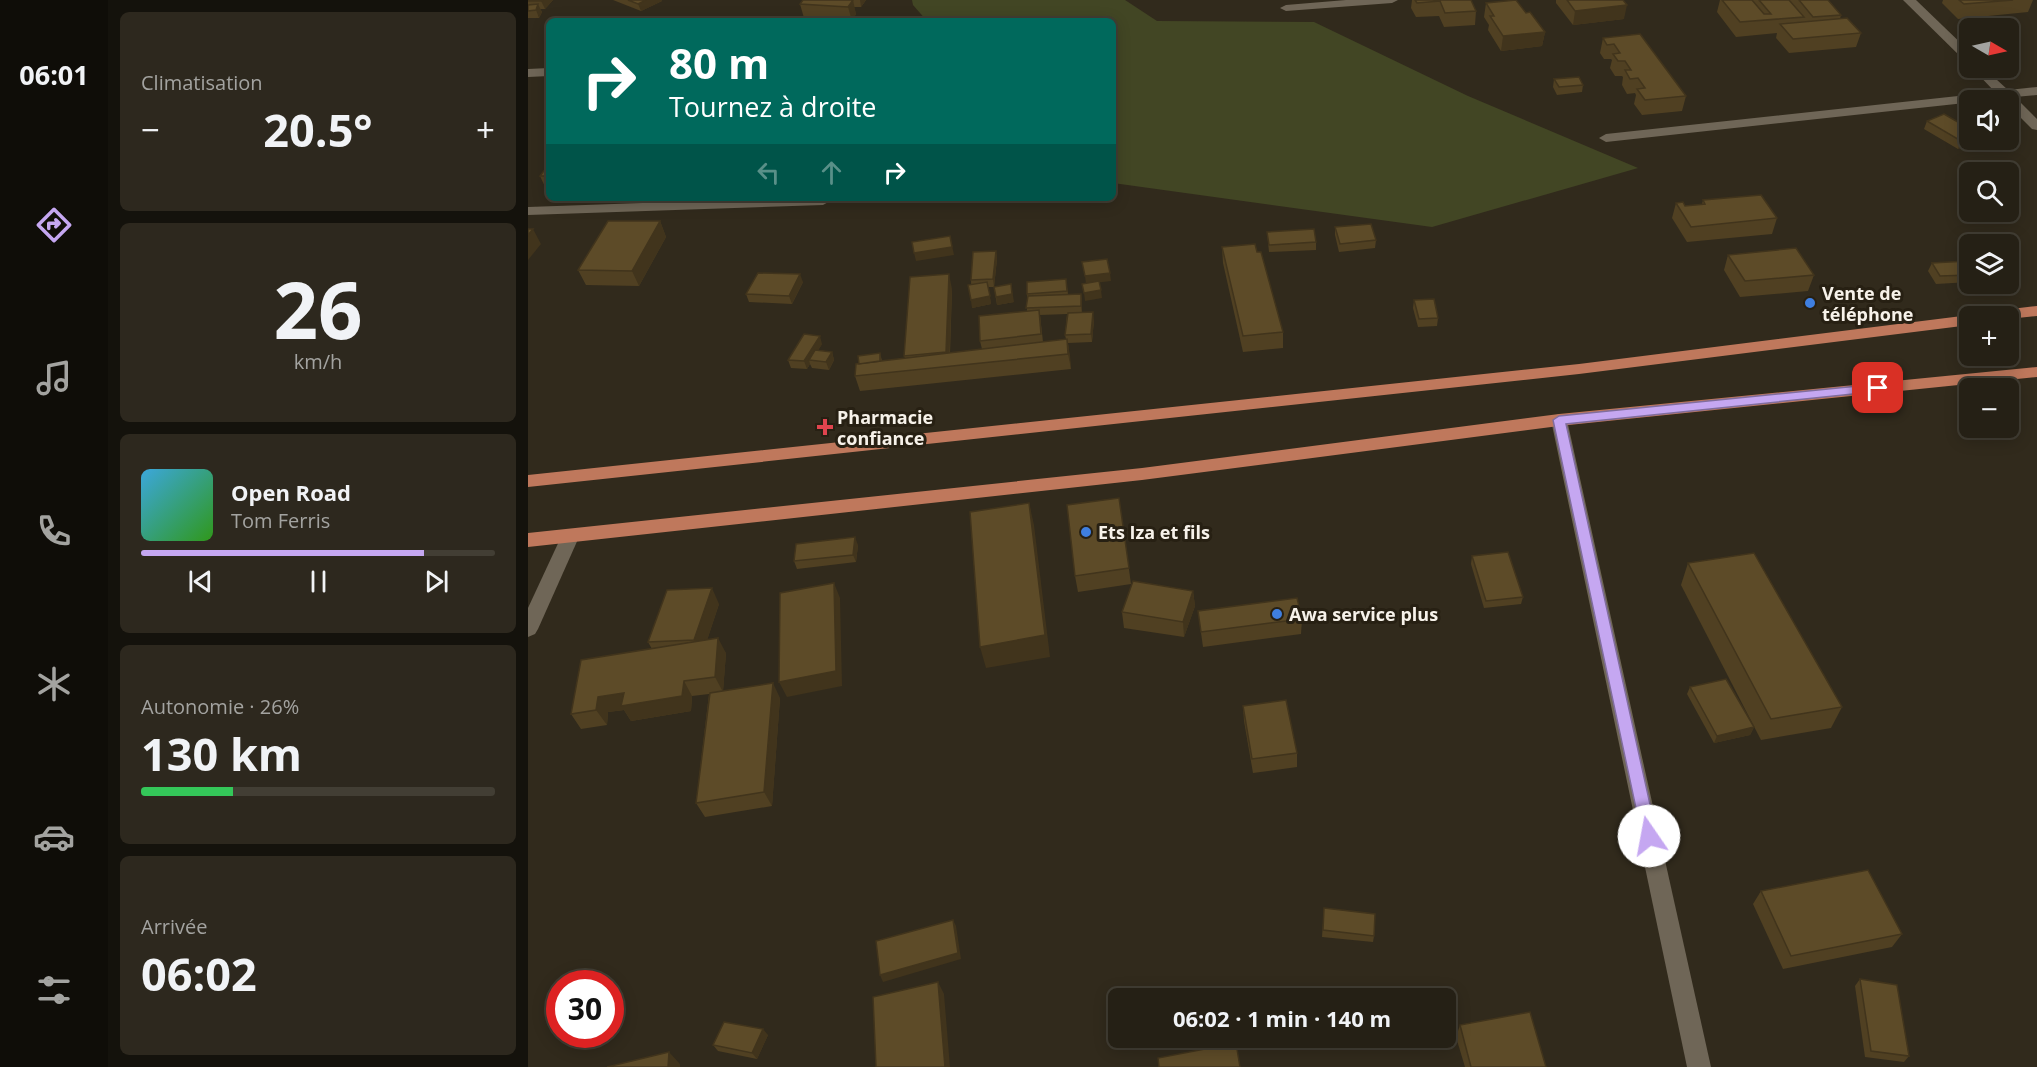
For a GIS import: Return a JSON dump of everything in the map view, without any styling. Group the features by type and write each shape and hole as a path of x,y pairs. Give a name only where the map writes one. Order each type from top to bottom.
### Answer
{"main road":[{"path":"2019,313 2037,311"},
{"path":"528,481 1568,370 1959,321"},
{"path":"528,540 1142,474 1559,420 2037,372"}],"street":[{"path":"1286,8 1392,0"},
{"path":"1908,0 1959,49"},
{"path":"528,73 546,72"},
{"path":"1988,78 2001,90"},
{"path":"2019,93 2037,91"},
{"path":"1606,138 1959,99"},
{"path":"2019,108 2037,126"},
{"path":"528,211 823,201"},
{"path":"1559,420 1699,1067"},
{"path":"528,629 570,537"}],"green space":[{"path":"912,0 1125,0 1157,21 1314,22 1468,96 1638,168 1432,227 1116,183 1116,18 924,18 913,5"}],"building":[{"path":"628,0 646,0 638,4"},
{"path":"803,0 853,0 848,7 800,4"},
{"path":"1415,0 1471,0 1476,11 1445,13 1440,1 1417,3"},
{"path":"1516,0 1526,13 1530,12 1545,32 1503,36 1490,16 1494,16 1486,3"},
{"path":"1567,0 1623,0 1627,5 1575,11"},
{"path":"1722,0 1752,0 1764,14 1771,14 1759,0 1789,0 1804,17 1740,22"},
{"path":"1799,0 1828,0 1841,15 1813,17"},
{"path":"1959,0 2013,0 1964,4"},
{"path":"538,4 536,10 528,11 528,5"},
{"path":"1847,18 1861,33 1793,39 1780,24"},
{"path":"1640,34 1686,96 1645,100 1637,89 1645,88 1638,78 1630,79 1625,70 1631,70 1625,61 1618,61 1613,54 1620,53 1614,44 1607,45 1603,38"},
{"path":"1579,77 1583,85 1559,87 1554,79"},
{"path":"1944,114 1959,123 1959,140 1927,121"},
{"path":"546,168 546,176 540,176"},
{"path":"1761,195 1777,218 1691,227 1676,203 1683,202 1685,206 1705,204 1703,200"},
{"path":"608,221 660,221 632,271 578,270"},
{"path":"1371,224 1376,240 1340,244 1335,227"},
{"path":"1314,229 1316,242 1269,245 1267,232"},
{"path":"950,236 952,247 914,253 912,242"},
{"path":"1255,244 1257,252 1261,252 1283,332 1243,336 1222,247"},
{"path":"1796,248 1814,275 1745,281 1728,255"},
{"path":"996,251 993,279 971,280 973,252"},
{"path":"1107,259 1110,273 1085,276 1082,262"},
{"path":"1959,261 1959,275 1940,276 1932,263"},
{"path":"758,273 800,274 789,296 746,294"},
{"path":"949,274 946,352 904,356 910,277"},
{"path":"1066,279 1067,291 1027,294 1027,282"},
{"path":"1099,281 1101,290 1084,293 1082,284"},
{"path":"987,282 990,296 971,300 968,285"},
{"path":"1011,284 1012,294 996,297 994,287"},
{"path":"1081,294 1081,306 1026,308 1028,296"},
{"path":"1434,299 1438,318 1419,319 1414,300"},
{"path":"1039,310 1041,334 980,341 979,316"},
{"path":"1093,312 1091,334 1065,335 1068,313"},
{"path":"804,334 820,336 804,361 788,360"},
{"path":"1067,339 1068,354 855,376 856,364"},
{"path":"815,350 832,352 826,362 809,360"},
{"path":"880,353 880,361 859,364 858,356"},
{"path":"1119,498 1129,568 1075,576 1067,505"},
{"path":"1029,503 1045,635 980,647 970,512"},
{"path":"855,537 853,555 794,561 796,544"},
{"path":"1508,552 1523,597 1486,601 1472,556"},
{"path":"1754,553 1842,707 1771,719 1688,563"},
{"path":"1133,581 1193,591 1183,622 1122,612"},
{"path":"834,583 836,671 779,682 780,593"},
{"path":"712,588 694,640 648,642 667,590"},
{"path":"1297,598 1302,619 1201,632 1198,611"},
{"path":"718,638 715,677 684,681 682,696 621,706 624,693 598,697 596,710 571,714 581,660"},
{"path":"1726,679 1754,727 1717,736 1690,687"},
{"path":"773,683 764,792 696,803 710,693"},
{"path":"1286,700 1297,753 1252,759 1243,706"},
{"path":"1868,870 1902,934 1791,956 1761,891"},
{"path":"1324,908 1375,914 1374,936 1323,930"},
{"path":"953,920 958,953 880,975 876,941"},
{"path":"1860,979 1897,985 1909,1056 1871,1051"},
{"path":"938,982 945,1067 876,1067 873,997"},
{"path":"1530,1012 1546,1067 1471,1067 1460,1025"},
{"path":"724,1022 763,1029 752,1053 713,1045"},
{"path":"1210,1048 1237,1048 1240,1067 1159,1067 1158,1058"},
{"path":"669,1052 668,1067 607,1067"}],"place":[{"name":"Vente de téléphone","path":"1810,303"},
{"name":"Pharmacie confiance","path":"825,427"},
{"name":"Ets Iza et fils","path":"1086,532"},
{"name":"Awa service plus","path":"1277,614"}],"route":[{"path":"1649,836 1559,420 1878,388"}]}
